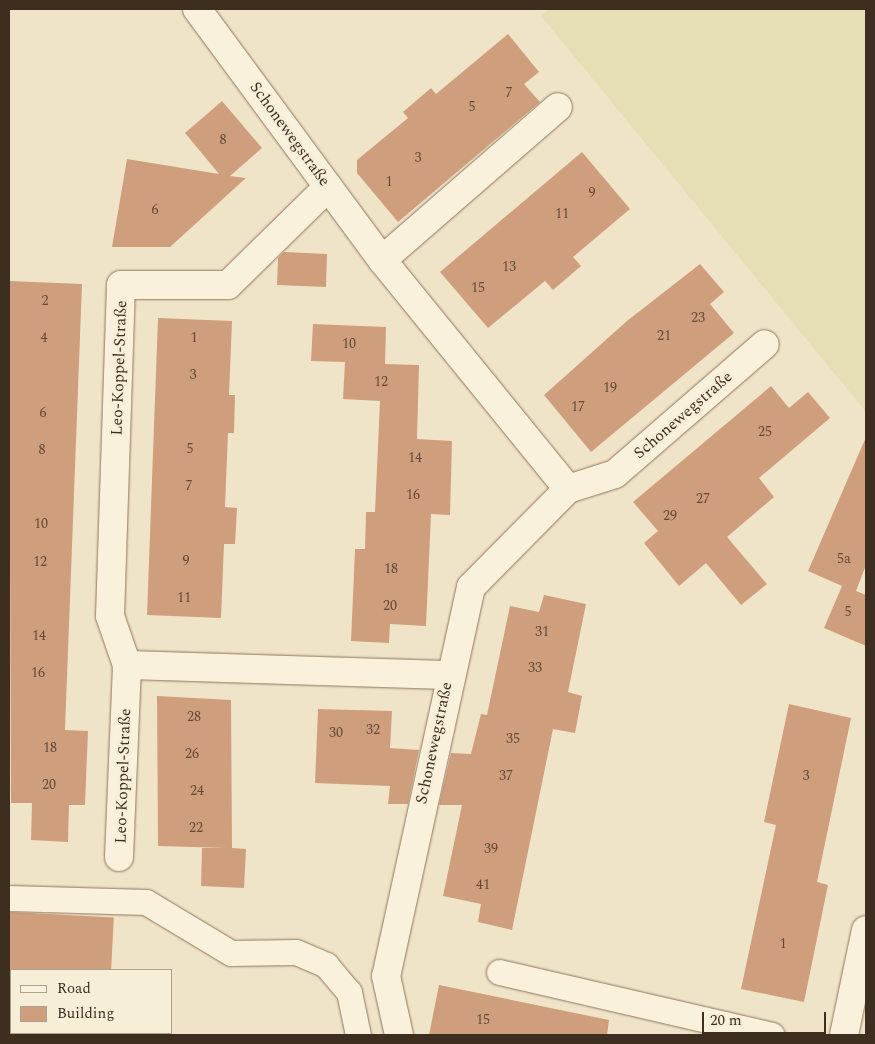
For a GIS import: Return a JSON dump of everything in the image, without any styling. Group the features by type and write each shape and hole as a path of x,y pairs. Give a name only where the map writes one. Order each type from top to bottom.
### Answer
{"street":[{"name":"Schonewegstraße","path":"197,9 382,260 568,489"},
{"path":"382,260 558,107"},
{"name":"Leo-Koppel-Straße","path":"119,857 127,665 110,616 122,285 228,285 328,187"},
{"name":"Schonewegstraße","path":"399,1035 386,976 448,675 471,587 568,489 615,474 765,344"},
{"path":"127,665 448,675"},
{"path":"844,1035 866,930"}],"lane":[{"path":"9,898 146,902 230,953 296,952 326,965 349,992 358,1035"},
{"path":"499,972 772,1035"}],"shaded area":[{"path":"548,9 866,9 866,412 541,16"}],"building":[{"path":"508,34 539,72 524,84 540,102 398,222 357,173 357,160 408,118 403,112 431,88 436,94"},
{"path":"222,101 262,148 230,176 246,178 170,247 112,247 127,159 219,174 185,133"},
{"path":"582,152 630,209 573,257 581,266 553,290 545,281 488,328 440,272"},
{"path":"284,252 327,254 326,287 277,285 278,258"},
{"path":"700,264 724,292 710,304 734,333 591,452 544,395 627,321"},
{"path":"9,281 82,284 65,730 88,731 85,805 69,805 68,842 31,840 32,803 11,803"},
{"path":"158,318 232,321 229,395 235,395 234,433 228,433 225,507 237,508 235,544 224,544 221,618 147,615"},
{"path":"313,324 386,327 385,364 419,365 417,439 452,441 450,515 431,514 426,626 390,624 389,643 351,641 355,549 365,549 366,512 375,512 380,401 343,399 345,362 311,361"},
{"path":"771,386 789,408 808,392 830,418 759,478 774,497 727,537 767,584 741,605 706,563 679,586 644,543 658,531 633,502"},
{"path":"866,437 866,565 856,591 866,595 866,646 824,628 842,586 808,571"},
{"path":"544,595 586,604 568,692 582,696 575,733 553,729 512,930 478,922 481,904 443,896 462,805 439,805 451,753 471,754 481,714 487,715 510,606 539,612"},
{"path":"157,696 231,700 232,848 246,849 244,888 201,886 202,848 227,848 158,846"},
{"path":"789,704 851,718 817,882 828,885 804,1002 741,989 776,825 764,822"},
{"path":"318,709 392,711 390,748 419,750 408,804 388,804 390,786 315,783"},
{"path":"9,912 114,917 111,969 9,970"},
{"path":"439,985 609,1020 607,1035 429,1035"}]}
